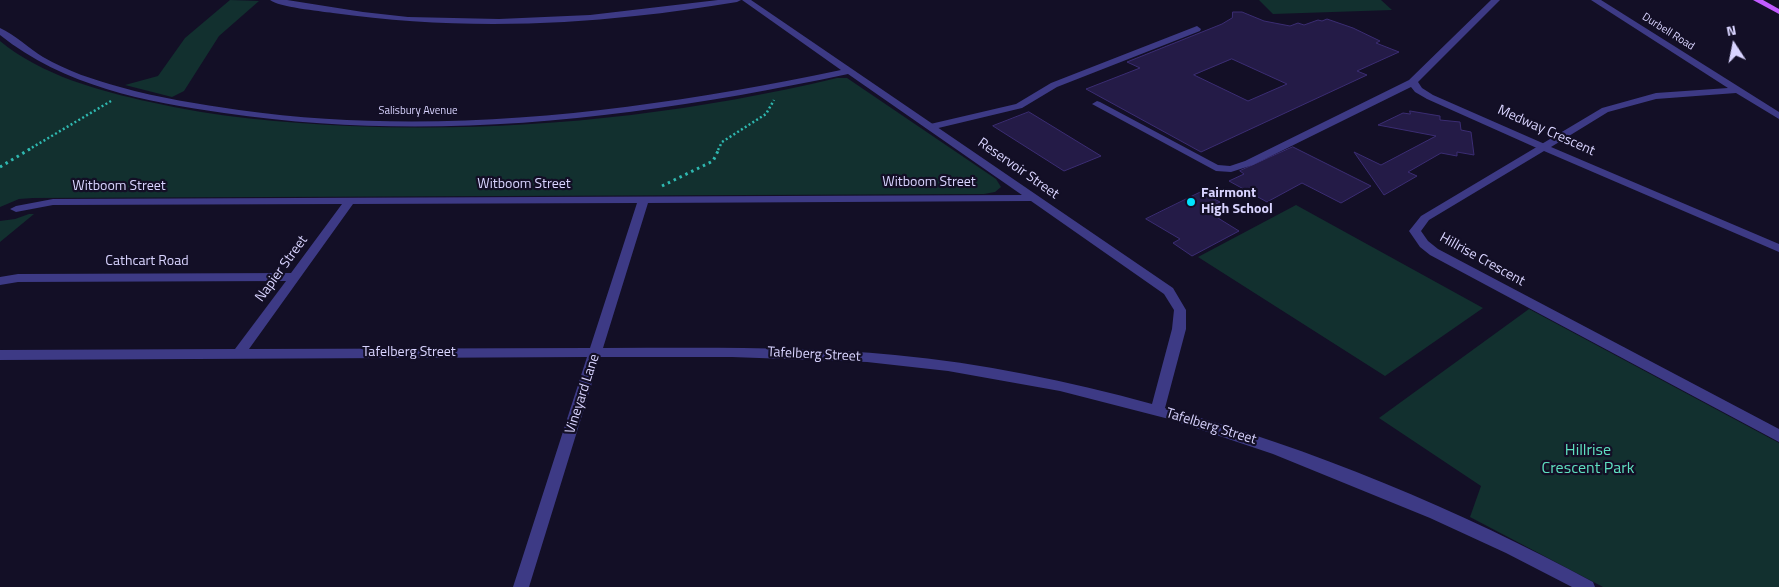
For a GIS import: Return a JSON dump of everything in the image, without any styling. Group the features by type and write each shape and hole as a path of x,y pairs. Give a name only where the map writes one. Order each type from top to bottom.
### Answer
{"main road":[{"path":"1757,0 1779,12"}],"street":[{"path":"274,0 350,13 406,19 474,21 604,17 737,0"},
{"name":"Reservoir Street","path":"746,0 1032,198 1155,279 1169,291 1180,310 1178,330 1157,410"},
{"path":"1097,104 1216,168 1231,169 1249,163 1306,136 1413,82 1496,0"},
{"name":"Durbell Road","path":"1595,0 1779,116"},
{"path":"930,127 1019,106 1054,85 1197,30"},
{"name":"Salisbury Avenue","path":"0,31 24,50 58,68 126,91 201,108 282,118 361,123 445,124 539,120 632,111 781,87 849,71"},
{"name":"Medway Crescent","path":"1413,82 1424,94 1779,248"},
{"name":"Hillrise Crescent","path":"1738,90 1669,94 1605,110 1425,218 1415,230 1418,237 1434,252 1779,436"},
{"name":"Witboom Street","path":"16,209 53,202 1032,198"},
{"name":"Vineyard Lane","path":"521,587 643,200"},
{"name":"Napier Street","path":"239,354 350,201"},
{"name":"Cathcart Road","path":"0,280 18,278 294,277"},
{"name":"Tafelberg Street","path":"0,355 732,352 881,358 948,366 1105,396 1157,410 1299,455 1527,553 1587,587"}],"path":[{"path":"643,200 666,183 713,161 722,142 766,114 781,87"},
{"path":"0,167 126,91"}],"green space":[{"path":"230,0 259,1 219,36 184,91 172,97 125,85 158,76 185,38"},
{"path":"1259,0 1381,0 1392,10 1273,14"},
{"path":"0,41 16,53 52,72 91,87 131,98 225,115 275,121 350,126 411,128 473,127 595,119 717,103 837,78 847,78 996,179 1001,187 995,192 984,194 33,198 19,199 0,207"},
{"path":"1296,205 1483,308 1385,376 1198,257"},
{"path":"34,214 0,242 0,221 15,219"},
{"name":"Hillrise Crescent Park","path":"1529,309 1779,443 1779,587 1603,587 1470,517 1481,486 1379,418"}],"building":[{"path":"1233,12 1242,12 1264,21 1290,26 1298,23 1304,25 1327,19 1353,28 1380,41 1376,43 1399,52 1357,71 1367,75 1201,152 1086,89 1140,68 1127,62 1222,24 1232,18","holes":["1232,59 1287,84 1248,101 1194,75"]},
{"path":"1410,111 1440,116 1440,120 1460,122 1461,130 1471,132 1474,155 1457,152 1457,156 1441,153 1408,172 1417,176 1384,195 1354,152 1381,165 1436,136 1378,125 1403,113 1410,114"},
{"path":"1029,112 1101,156 1064,171 993,126"},
{"path":"1293,147 1371,186 1341,203 1302,183 1267,202 1229,181 1244,174 1240,171"},
{"path":"1201,192 1220,202 1205,210 1239,231 1192,256 1173,243 1180,239 1146,219"}],"place":[{"name":"Fairmont High School","path":"1191,202"}]}
